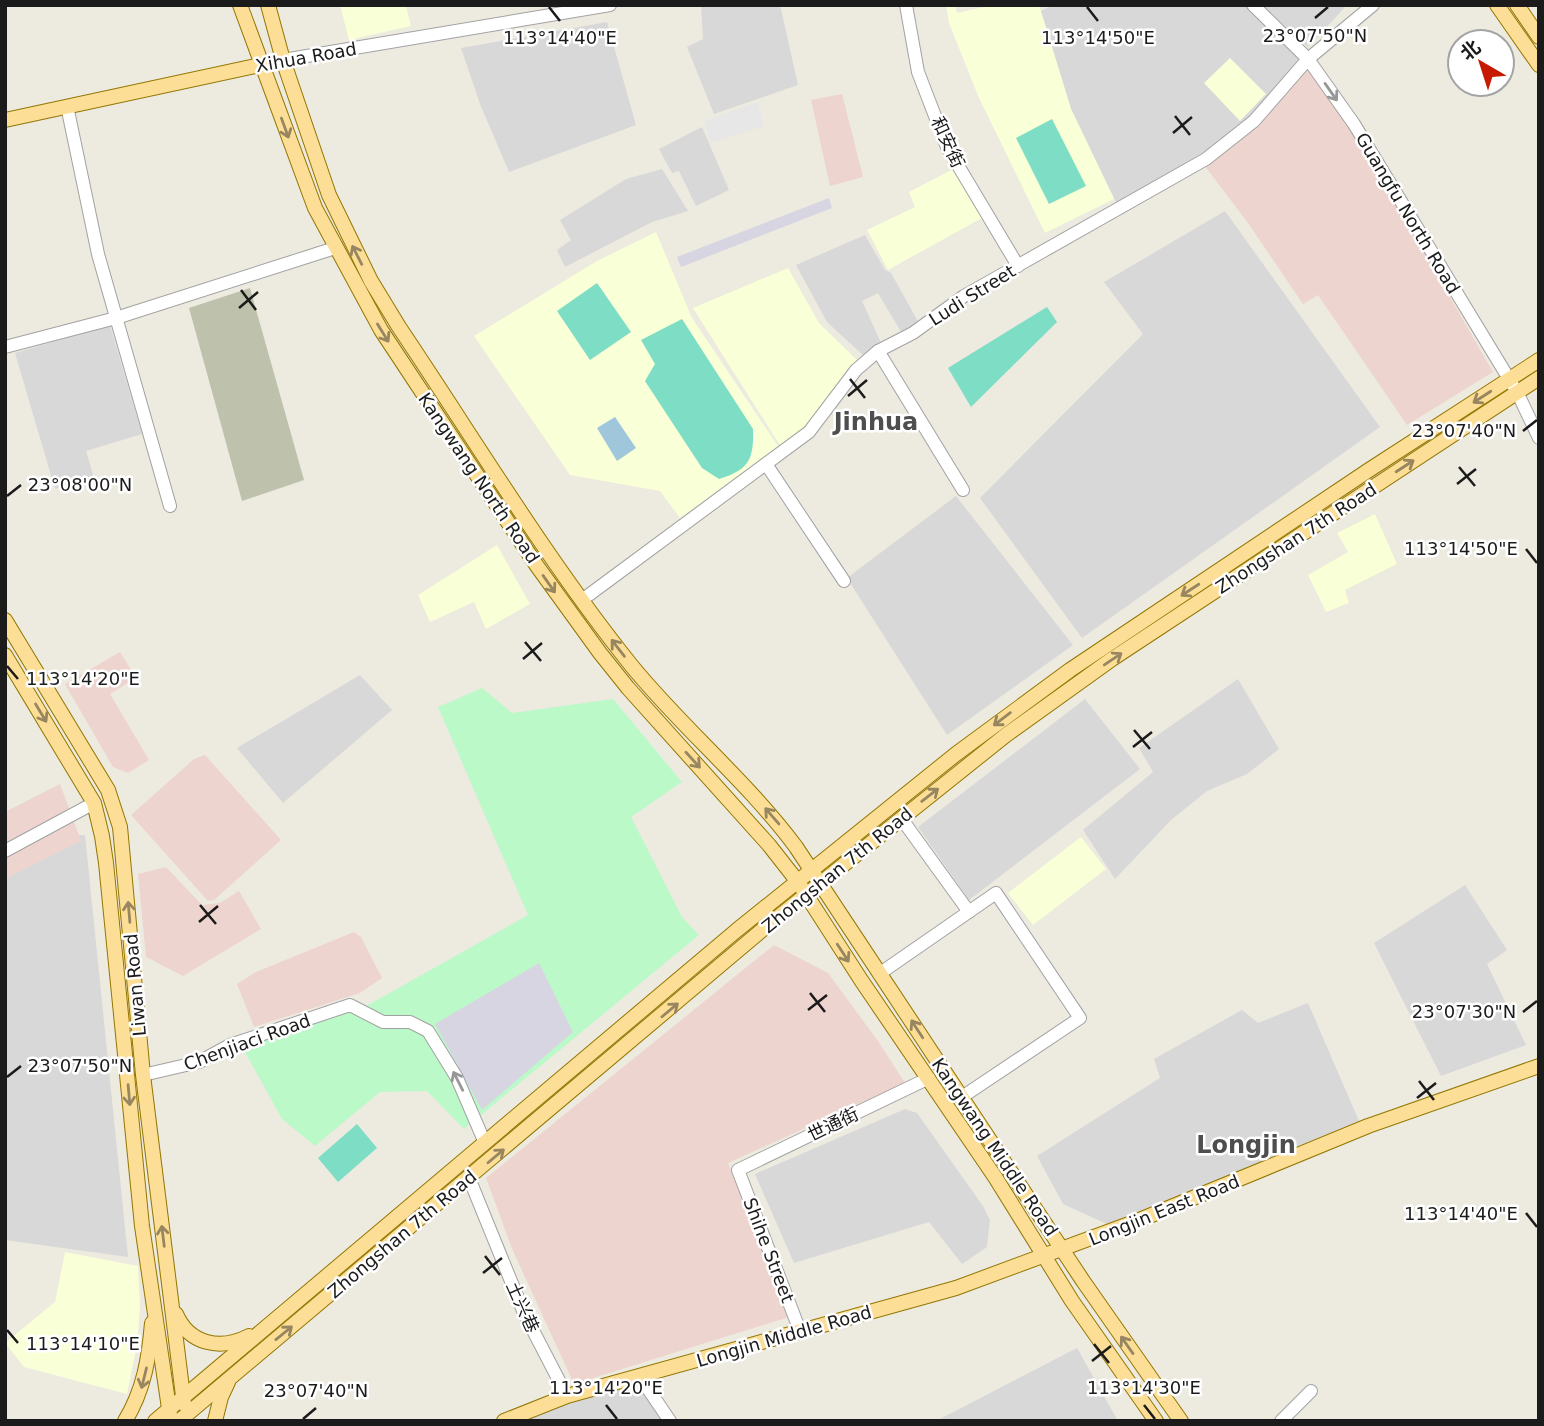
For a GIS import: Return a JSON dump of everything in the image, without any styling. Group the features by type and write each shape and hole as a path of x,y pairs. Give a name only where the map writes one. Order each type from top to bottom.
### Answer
{"main road":[{"name":"Kangwang North Road","path":"240,5 315,208 388,341 581,629 613,670 769,845 807,895"},
{"name":"Kangwang North Road","path":"268,5 283,60 329,195 371,281 399,327 582,600 647,684 762,806 812,871"},
{"path":"1497,5 1539,65"},
{"path":"1507,5 1539,50"},
{"path":"1517,5 1539,37"},
{"name":"Xihua Road","path":"5,120 283,60"},
{"name":"Zhongshan 7th Road","path":"155,1421 170,1415 183,1397 737,930 956,754 1070,670 1539,359"},
{"name":"Zhongshan 7th Road","path":"184,1419 747,943 901,818 1067,690 1539,378"},
{"name":"Liwan Road","path":"5,620 103,782 120,827 143,1075 184,1419"},
{"name":"Liwan Road","path":"5,655 94,803 102,836 142,1226 170,1415"},
{"name":"Kangwang Middle Road","path":"812,871 1063,1249 1181,1421"},
{"name":"Kangwang Middle Road","path":"807,895 1078,1310 1156,1421"},
{"path":"737,930 747,943"},
{"name":"Longjin East Road","path":"1063,1249 1368,1126 1539,1066"},
{"name":"Longjin Middle Road","path":"504,1421 567,1396 956,1289 1063,1249"},
{"path":"125,1421 140,1391 146,1369 152,1325 152,1286"},
{"path":"172,1304 189,1335 208,1343 241,1340 266,1328"},
{"path":"215,1421 221,1397 231,1377"}],"street":[{"name":"Xihua Road","path":"283,60 610,5"},
{"name":"和安街","path":"906,5 918,72 947,147 1018,266"},
{"name":"Guangfu North Road","path":"1252,5 1308,59 1354,124 1517,392 1539,438"},
{"name":"Ludi Street","path":"582,600 808,432 856,370 878,351 914,333 964,296 1206,159 1254,121 1308,59 1373,5"},
{"path":"276,103 281,91 287,90 296,97"},
{"path":"67,106 98,254 170,506"},
{"path":"5,347 116,318 335,248"},
{"path":"878,351 963,490"},
{"path":"765,464 844,581"},
{"path":"5,851 94,803"},
{"path":"901,818 969,912"},
{"path":"879,974 996,893 1080,1018 962,1097"},
{"name":"Chenjiaci Road","path":"143,1075 199,1062 230,1045 350,1004 383,1022 410,1023 428,1031 457,1078 485,1143"},
{"name":"世通街","path":"738,1170 929,1079"},
{"name":"Shihe Street","path":"738,1170 800,1331"},
{"name":"土兴巷","path":"469,1178 524,1313 567,1396"},
{"path":"640,1377 670,1421"},
{"path":"1281,1421 1311,1391"}],"shaded area":[{"path":"340,5 406,5 411,26 349,40"},
{"path":"701,5 780,5 798,85 714,114 687,47 703,39"},
{"path":"946,5 955,5 957,13 993,5 1039,5 1071,109 1114,199 1045,233 979,98 949,23"},
{"path":"1054,5 1244,5 1300,60 1256,111 1217,144 1117,204 1071,109 1041,11"},
{"path":"1258,5 1347,5 1308,47"},
{"path":"607,22 636,125 509,172 480,104 461,48"},
{"path":"1230,58 1266,94 1240,121 1204,83"},
{"path":"1307,67 1360,141 1493,372 1407,425 1318,295 1303,304 1248,223 1204,165"},
{"path":"842,94 863,177 830,186 811,100"},
{"path":"757,102 764,126 711,143 704,121"},
{"path":"702,127 729,190 696,206 679,171 672,173 659,149"},
{"path":"955,168 982,218 888,270 867,230 915,207 909,192"},
{"path":"662,169 688,211 652,222 565,267 557,250 571,240 560,220 626,179"},
{"path":"829,198 832,208 681,267 677,257"},
{"path":"1225,211 1380,427 1082,638 980,498 1143,334 1104,282"},
{"path":"656,232 692,318 778,446 680,518 660,491 570,475 474,336 597,261"},
{"path":"865,235 885,270 891,273 920,325 903,335 878,293 862,301 882,345 864,356 827,322 796,265"},
{"path":"788,268 819,323 858,361 806,427 781,447 693,308"},
{"path":"250,288 304,480 242,501 189,308"},
{"path":"110,325 142,434 86,451 94,478 55,489 15,353"},
{"path":"956,496 1073,645 947,735 847,578"},
{"path":"1375,514 1397,564 1345,590 1349,603 1326,612 1308,575 1348,552 1337,533"},
{"path":"497,545 530,604 486,629 474,602 430,622 418,595"},
{"path":"120,652 136,678 110,694 149,760 128,773 113,767 65,684"},
{"path":"360,675 392,710 283,803 237,748"},
{"path":"1238,679 1279,749 1247,774 1207,791 1171,820 1115,879 1083,830 1153,772 1139,748"},
{"path":"482,688 512,713 613,699 682,782 631,817 682,917 699,935 464,1129 427,1091 380,1092 315,1146 282,1119 241,1045 370,1004 528,915 438,707"},
{"path":"1085,699 1140,769 969,900 918,827"},
{"path":"205,755 281,840 214,900 208,901 131,815 194,759"},
{"path":"60,784 81,841 5,879 5,812"},
{"path":"85,835 128,1257 5,1240 5,860 50,836"},
{"path":"1081,837 1106,869 1033,925 1008,893"},
{"path":"166,867 202,905 220,903 239,891 261,929 183,976 146,957 138,874"},
{"path":"1465,885 1507,950 1487,964 1526,1045 1441,1076 1374,943"},
{"path":"354,932 361,937 382,978 360,993 254,1027 237,984 256,972"},
{"path":"774,945 828,973 905,1083 728,1163 789,1317 574,1384 513,1251 486,1178"},
{"path":"539,963 573,1032 482,1110 435,1024"},
{"path":"1308,1003 1359,1121 1109,1225 1063,1204 1037,1156 1160,1078 1154,1059 1242,1010 1258,1023"},
{"path":"905,1109 917,1113 983,1206 990,1220 987,1247 962,1264 929,1222 794,1263 755,1174"},
{"path":"65,1252 138,1266 140,1306 137,1345 127,1394 24,1367 5,1343 55,1302"},
{"path":"1077,1348 1118,1421 941,1421 940,1419"},
{"path":"639,1382 668,1421 512,1421 539,1409"}],"green space":[{"path":"1052,119 1086,186 1049,204 1016,138"},
{"path":"597,283 631,332 590,360 557,311"},
{"path":"1047,307 1057,322 971,407 948,368"},
{"path":"682,319 753,429 748,462 737,472 719,479 702,468 645,381 655,364 641,340"},
{"path":"357,1124 377,1148 338,1182 318,1158"}],"water":[{"path":"615,417 636,448 617,461 597,428"}],"district":[{"name":"Jinhua","path":"876,422"},
{"name":"Longjin","path":"1246,1145"}]}
